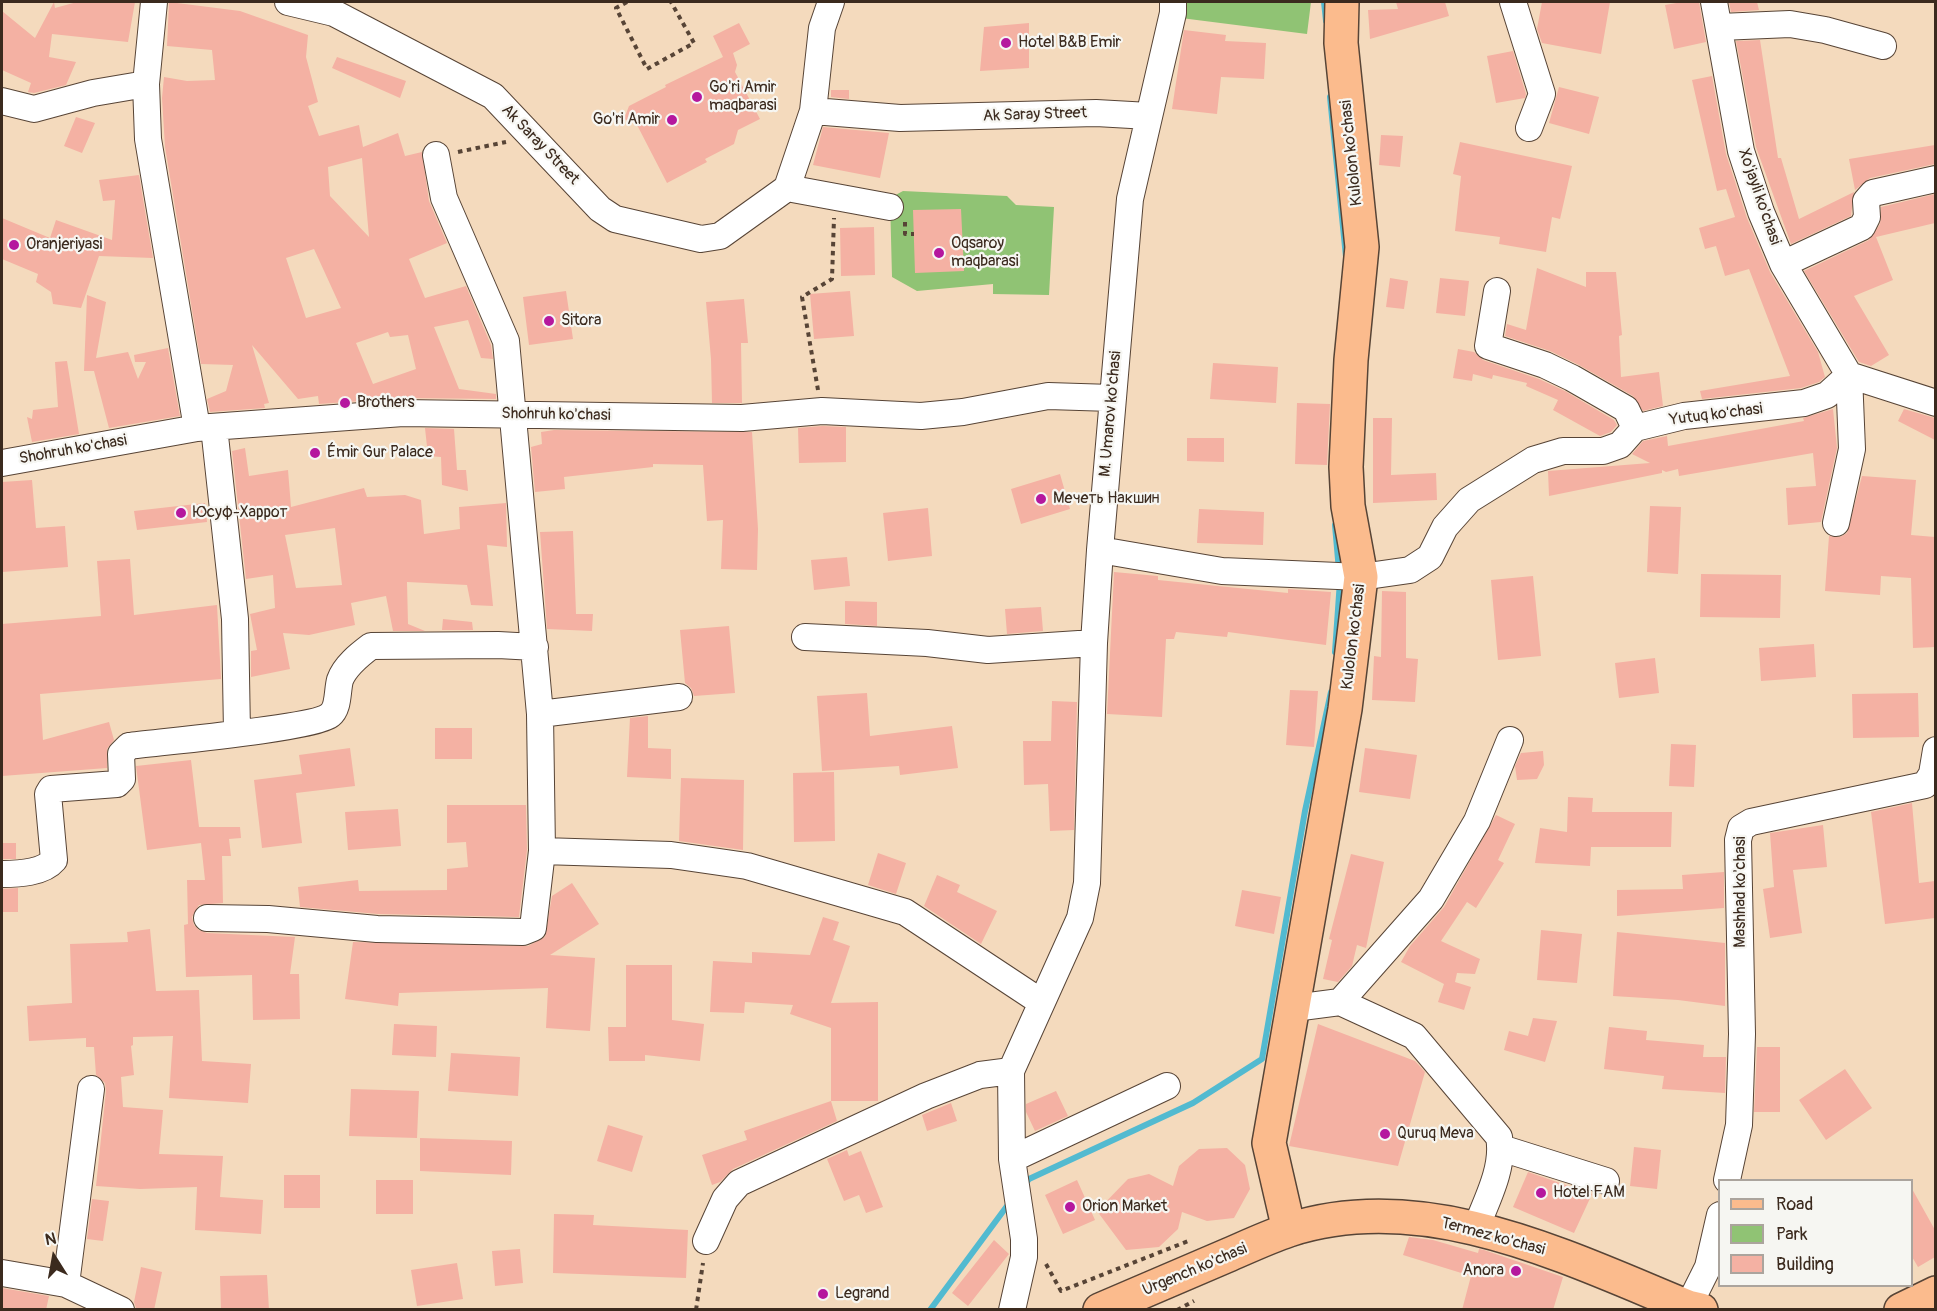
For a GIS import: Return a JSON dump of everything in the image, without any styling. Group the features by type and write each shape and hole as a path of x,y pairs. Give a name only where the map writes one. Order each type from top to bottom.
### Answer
{"main road":[{"name":"Kulolon ko'chasi","path":"1289,1230 1269,1143 1345,709 1348,506 1346,466 1351,360 1362,247 1341,43 1341,2"},
{"name":"Termez ko'chasi","path":"1289,1230 1335,1219 1383,1217 1430,1221 1475,1230 1567,1258 1694,1309"},
{"name":"Urgench ko'chasi","path":"1100,1310 1289,1230"},
{"path":"1901,1310 1935,1293"}],"street":[{"path":"154,2 146,84 148,139 205,427 235,619 237,732"},
{"name":"Ak Saray Street","path":"288,2 334,13 493,96 600,208 615,219 701,239 720,236 787,188"},
{"path":"831,2 822,27 813,111 787,188 890,207"},
{"name":"M. Umarov ko'chasi","path":"1011,1071 1080,918 1087,883 1094,643 1112,398 1130,199 1173,2"},
{"path":"1513,2 1542,94 1528,128"},
{"name":"Xo'jayli ko'chasi","path":"1714,2 1741,151 1761,213 1783,264 1849,375"},
{"path":"1720,27 1790,24 1825,30 1883,46"},
{"path":"2,101 34,109 93,93 146,84"},
{"name":"Ak Saray Street","path":"813,111 900,118 1096,113 1149,116"},
{"path":"207,918 268,919 377,929 523,932 533,928 542,851 540,714 506,341 444,198 436,155"},
{"path":"1783,264 1862,227 1867,218 1866,201 1874,193 1935,179"},
{"path":"1497,291 1488,346 1545,365 1572,378 1626,409 1635,428"},
{"path":"1836,523 1852,449 1849,375 1935,403"},
{"name":"Yutuq ko'chasi","path":"1100,550 1222,571 1347,577 1410,570 1430,557 1445,527 1468,500 1533,460 1563,451 1603,451 1620,445 1635,428 1684,416 1804,403 1827,395 1849,375"},
{"name":"Shohruh ko'chasi","path":"2,463 205,427 403,413 742,418 822,411 921,416 963,412 1048,396 1112,398"},
{"path":"806,637 927,643 988,650 1094,643"},
{"path":"2,874 49,866 54,860 48,794 51,789 117,784 122,779 122,754 129,746 277,728 322,719 331,715 340,678 355,658 371,646 535,647"},
{"path":"540,714 679,697"},
{"path":"1341,1002 1431,899 1477,821 1510,740"},
{"name":"Mashhad ko'chasi","path":"1727,1179 1739,1125 1742,1034 1738,840 1741,828 1751,822 1924,785 1932,774 1935,750"},
{"path":"542,851 671,855 747,866 905,912 1041,1002"},
{"path":"1294,1008 1341,1002 1414,1036 1499,1137 1502,1148 1496,1175 1475,1230"},
{"path":"706,1240 725,1200 739,1183 926,1096 980,1075 1011,1071 1015,1183 1024,1239 1024,1257 1012,1310"},
{"path":"1015,1183 1167,1086"},
{"path":"66,1284 91,1089"},
{"path":"1502,1148 1606,1181"},
{"path":"1694,1309 1708,1267 1718,1220"},
{"path":"2,1273 66,1284 121,1310"}],"path":[{"path":"627,2 616,8 647,69 694,43 671,2"},
{"path":"436,155 491,147 531,134"},
{"path":"822,411 802,297 832,279 834,197"},
{"path":"696,1310 706,1240"}],"green space":[{"path":"1182,2 1311,2 1307,34 1181,18"},
{"path":"903,191 1007,196 1016,205 1054,207 1049,295 993,294 993,284 917,291 892,277 890,198"}],"building":[{"path":"54,2 55,8 77,2 135,2 128,42 52,34 49,57 76,62 66,85 34,93 28,92 31,83 2,70 2,11 35,38"},
{"path":"169,2 240,11 308,35 306,57 318,102 308,106 319,136 359,125 363,147 398,133 405,156 422,152 429,201 447,243 409,259 425,298 466,286 491,345 493,359 481,358 468,320 434,327 459,389 496,394 496,399 403,398 319,404 318,396 298,399 252,345 269,403 264,404 265,408 210,412 207,399 226,391 233,365 201,364 165,147 162,98 164,77 187,81 215,80 212,50 167,46","holes":["362,158 369,237 330,196 328,167","314,249 341,308 306,318 286,258","388,332 390,337 408,335 416,369 373,384 356,343"]},
{"path":"1396,2 1445,2 1449,16 1370,39 1368,10 1398,9"},
{"path":"1542,2 1610,2 1601,54 1542,43 1537,29"},
{"path":"1699,2 1706,42 1674,49 1665,5"},
{"path":"1729,2 1757,2 1759,10 1731,12"},
{"name":"Go'ri Amir maqbarasi","path":"739,23 750,44 733,53 737,65 735,72 760,119 738,130 734,144 705,159 707,162 667,183 636,123 624,119 629,106 666,87 665,85 723,57 713,36"},
{"name":"Hotel B&B Emir","path":"1029,23 1029,68 980,71 984,27"},
{"path":"1184,30 1226,35 1225,41 1266,43 1264,79 1221,77 1217,114 1172,109"},
{"path":"1760,40 1778,158 1781,158 1799,219 1854,192 1851,216 1791,244 1756,147 1736,41"},
{"path":"1513,51 1526,94 1525,98 1496,103 1487,56"},
{"path":"337,57 406,81 400,98 332,68"},
{"path":"1712,76 1726,154 1747,218 1770,272 1818,352 1825,377 1819,382 1801,388 1702,399 1700,391 1790,376 1749,269 1725,276 1716,246 1705,249 1699,228 1735,217 1726,189 1717,191 1692,80"},
{"path":"1559,87 1599,97 1589,134 1549,123"},
{"path":"831,90 849,90 849,99 831,97"},
{"path":"76,117 95,123 82,153 64,146"},
{"path":"823,127 889,133 880,178 813,165"},
{"path":"1381,135 1403,136 1400,167 1379,165"},
{"path":"1460,142 1572,166 1560,219 1552,217 1546,252 1499,244 1500,237 1455,231 1461,176 1453,174"},
{"path":"1935,145 1935,164 1870,178 1855,190 1849,159"},
{"path":"139,175 153,258 99,256 81,308 53,304 51,292 36,282 38,274 2,259 2,218 50,238 56,220 112,240 115,200 103,201 99,180"},
{"path":"1935,194 1935,223 1876,237 1893,280 1854,296 1889,355 1871,366 1859,362 1804,271 1869,240 1880,224 1881,207"},
{"name":"Oqsaroy maqbarasi","path":"961,209 964,271 915,273 913,210"},
{"path":"874,227 875,275 841,276 840,228"},
{"path":"1537,268 1586,287 1586,272 1616,272 1622,335 1619,336 1621,377 1659,372 1663,406 1643,411 1633,396 1579,365 1550,351 1505,336 1507,324 1526,330"},
{"path":"1390,278 1408,281 1404,309 1386,307"},
{"path":"1440,278 1469,281 1465,316 1436,313"},
{"path":"566,291 573,339 529,345 523,297"},
{"path":"850,291 854,336 814,339 810,294"},
{"path":"87,295 106,302 96,358 128,352 138,379 146,362 135,362 134,355 168,348 180,416 109,428 94,371 84,371"},
{"path":"744,299 748,343 741,343 742,403 712,403 706,302"},
{"path":"1458,349 1474,352 1483,360 1539,379 1565,391 1614,420 1617,425 1611,432 1600,436 1553,410 1558,400 1526,386 1527,383 1493,375 1492,379 1473,374 1472,381 1453,378"},
{"path":"67,361 79,434 32,442 27,417 32,419 33,410 58,407 55,362"},
{"path":"1213,363 1278,367 1276,403 1210,399"},
{"path":"1297,403 1330,404 1327,465 1295,464"},
{"path":"1833,409 1837,448 1821,522 1788,525 1786,488 1816,486 1813,453 1679,476 1678,469 1666,472 1662,470 1662,473 1549,496 1548,471 1650,463 1632,454 1643,441 1667,436 1668,446 1804,421 1803,418"},
{"path":"1904,409 1935,418 1935,440 1898,421"},
{"path":"1373,418 1392,418 1391,475 1436,473 1437,500 1373,503"},
{"path":"846,427 846,462 799,463 798,428"},
{"path":"425,428 454,429 457,470 466,470 468,491 442,485 441,457 428,456"},
{"path":"554,430 752,432 758,529 757,570 721,569 723,520 707,521 703,465 653,464 653,467 564,477 565,489 535,492 531,447 542,444 541,432"},
{"path":"1187,438 1224,438 1224,462 1187,461"},
{"path":"245,448 249,476 288,470 291,507 364,488 367,497 405,495 421,500 424,534 460,529 459,507 506,503 507,547 487,545 493,606 471,605 467,585 407,582 408,624 425,631 393,631 386,596 351,603 355,625 309,635 283,633 290,669 251,677 251,651 257,650 250,614 275,608 273,575 246,579 232,451","holes":["335,528 342,585 296,588 285,535"]},
{"name":"Мечеть Накшин","path":"1060,474 1070,509 1021,524 1011,489"},
{"path":"1862,476 1916,480 1911,535 1935,537 1935,647 1913,648 1911,578 1881,576 1880,595 1825,591 1829,536 1840,537 1847,533"},
{"path":"32,480 36,528 65,526 68,567 2,572 2,482"},
{"path":"205,503 207,522 137,530 134,511"},
{"path":"1650,506 1681,507 1678,574 1647,572"},
{"path":"928,508 932,556 888,561 883,513"},
{"path":"1199,509 1264,512 1263,545 1197,543"},
{"path":"573,531 576,614 593,614 592,631 547,629 540,532"},
{"path":"847,557 850,586 814,590 811,560"},
{"path":"130,559 134,615 217,605 221,679 40,694 43,740 109,722 114,740 107,749 107,768 2,776 2,624 101,616 97,561"},
{"path":"1114,572 1158,576 1158,580 1288,593 1288,589 1331,592 1326,645 1228,632 1227,637 1176,632 1174,639 1166,639 1162,717 1107,714"},
{"path":"1701,574 1781,575 1780,618 1700,617"},
{"path":"1533,576 1541,656 1498,660 1491,580"},
{"path":"1382,591 1406,592 1406,658 1418,659 1415,702 1372,700 1374,656 1381,657"},
{"path":"845,601 877,602 877,626 845,624"},
{"path":"1041,607 1043,631 1007,634 1005,609"},
{"path":"443,619 472,622 473,630 442,630"},
{"path":"729,626 735,693 694,696 691,688 685,683 680,630"},
{"path":"1814,644 1816,677 1761,681 1759,648"},
{"path":"1655,658 1659,693 1619,698 1615,663"},
{"path":"1290,690 1318,691 1314,747 1286,745"},
{"path":"867,693 870,736 952,726 958,768 900,775 899,766 822,771 817,696"},
{"path":"1918,693 1919,737 1853,738 1852,694"},
{"path":"1052,701 1077,702 1074,830 1050,831 1048,784 1024,785 1023,741 1051,741"},
{"path":"648,716 648,748 671,749 671,779 627,777 630,718"},
{"path":"435,728 472,728 472,759 435,759"},
{"path":"1671,744 1696,745 1694,787 1669,786"},
{"path":"350,748 355,786 296,793 302,843 262,848 254,780 302,774 299,755"},
{"path":"1365,748 1417,755 1410,799 1359,792"},
{"path":"1543,751 1544,765 1537,779 1517,780 1515,766 1521,753"},
{"path":"191,760 199,827 240,827 241,838 229,839 231,856 222,856 223,903 199,905 192,917 194,925 207,933 295,937 290,974 299,974 300,1019 253,1020 252,975 186,977 184,925 188,924 187,880 205,880 201,843 147,850 136,766"},
{"path":"834,772 835,841 794,842 793,773"},
{"path":"681,778 744,780 743,850 679,841"},
{"path":"1568,797 1593,798 1592,812 1672,812 1671,847 1591,847 1590,866 1535,863 1540,828 1567,832"},
{"path":"1912,803 1919,883 1935,881 1935,918 1885,924 1871,812"},
{"path":"447,805 526,805 527,850 519,917 378,914 300,907 298,887 358,880 359,891 447,890 447,869 468,867 466,842 447,843"},
{"path":"398,809 401,846 348,850 345,812"},
{"path":"1496,815 1515,824 1498,860 1504,863 1476,908 1467,902 1441,941 1480,959 1475,974 1457,973 1455,982 1471,987 1464,1010 1438,1002 1444,984 1401,962 1410,946 1444,907"},
{"path":"1823,825 1827,867 1793,870 1802,933 1770,938 1763,889 1774,887 1770,833"},
{"path":"2,843 16,843 16,859 2,859"},
{"path":"878,853 906,863 896,894 868,885"},
{"path":"1351,854 1384,862 1366,948 1357,945 1352,966 1338,982 1323,979 1332,940 1329,939"},
{"path":"1724,872 1724,908 1617,916 1617,890 1683,889 1682,875"},
{"path":"937,875 960,885 957,892 997,911 981,944 924,906"},
{"path":"572,883 599,924 550,955 595,958 590,1031 546,1028 548,988 399,993 398,1006 345,999 353,942 528,946 545,937 552,896"},
{"path":"18,888 18,912 2,912 2,889"},
{"path":"1242,890 1281,897 1274,934 1235,926"},
{"path":"823,917 839,922 833,940 850,946 831,1003 878,1002 878,1101 831,1101 831,1028 790,1014 793,1005 745,1002 744,1013 710,1012 713,961 752,963 752,952 810,955"},
{"path":"150,929 156,991 199,990 202,1061 251,1064 248,1103 169,1098 173,1036 133,1037 131,1046 134,1075 121,1077 123,1107 163,1110 159,1154 223,1156 220,1197 263,1200 261,1234 195,1230 197,1187 140,1189 96,1186 106,1091 105,1083 96,1075 94,1047 86,1047 86,1038 29,1041 27,1006 72,1003 70,944 128,942 127,932"},
{"path":"1541,930 1582,934 1577,983 1537,980"},
{"path":"1617,932 1725,943 1725,1006 1613,996"},
{"path":"626,965 672,965 672,1020 704,1024 700,1061 645,1055 645,1061 609,1061 608,1027 626,1027"},
{"path":"1533,1018 1557,1021 1545,1062 1504,1050 1509,1031 1528,1036"},
{"path":"394,1024 437,1026 436,1057 392,1055"},
{"path":"1318,1024 1415,1061 1425,1072 1398,1166 1289,1146"},
{"path":"1609,1027 1647,1031 1646,1040 1704,1045 1703,1057 1726,1057 1725,1093 1662,1089 1664,1076 1604,1069"},
{"path":"1757,1047 1780,1047 1780,1112 1754,1112"},
{"path":"451,1053 520,1057 518,1096 448,1091"},
{"path":"1845,1069 1872,1108 1826,1140 1799,1100"},
{"path":"351,1089 419,1091 417,1138 349,1136"},
{"path":"1056,1091 1068,1116 1035,1131 1026,1112 1026,1104"},
{"path":"831,1101 837,1121 733,1169 720,1182 712,1185 702,1155 747,1140 744,1131"},
{"path":"951,1103 957,1121 927,1131 922,1115"},
{"path":"608,1125 643,1136 632,1172 597,1161"},
{"path":"420,1138 512,1141 511,1175 420,1171"},
{"path":"1634,1147 1661,1150 1657,1189 1630,1186"},
{"path":"1227,1148 1245,1165 1250,1189 1234,1218 1207,1221 1182,1212 1178,1229 1159,1247 1126,1250 1097,1211 1128,1179 1149,1174 1173,1186 1179,1166 1199,1149"},
{"path":"847,1150 849,1156 861,1151 883,1207 866,1213 859,1195 844,1201 827,1159"},
{"path":"1528,1172 1592,1194 1574,1233 1513,1207"},
{"path":"284,1175 320,1175 320,1208 284,1208"},
{"path":"376,1180 413,1180 413,1214 376,1214"},
{"name":"Orion Market","path":"1077,1180 1095,1220 1063,1234 1045,1195"},
{"path":"1913,1191 1935,1230 1935,1257 1918,1267 1913,1258"},
{"path":"92,1199 109,1201 103,1241 87,1239"},
{"path":"554,1214 594,1215 593,1225 688,1230 686,1278 553,1273"},
{"path":"1409,1237 1433,1240 1478,1253 1479,1249 1484,1250 1563,1277 1553,1310 1462,1310 1471,1276 1403,1255"},
{"path":"994,1240 1009,1254 968,1306 952,1293"},
{"path":"520,1249 523,1283 495,1286 492,1251"},
{"path":"457,1263 463,1299 417,1306 411,1270"},
{"path":"141,1267 162,1272 154,1310 136,1308 134,1302"},
{"path":"267,1275 269,1310 221,1310 220,1276"},
{"path":"2,1288 49,1296 46,1310 2,1310"}],"waterway":[{"path":"1324,2 1326,21"},
{"path":"1330,97 1346,257"},
{"path":"1335,525 1339,571"},
{"path":"1335,652 1340,581"},
{"path":"1024,1185 1029,1179 1193,1103 1262,1059 1305,811 1331,692"},
{"path":"930,1310 1010,1202"}],"place":[{"name":"Hotel B&B Emir","path":"1006,43"},
{"name":"Go'ri Amir maqbarasi","path":"697,97"},
{"name":"Go'ri Amir","path":"672,120"},
{"name":"Oranjeriyasi","path":"14,245"},
{"name":"Oqsaroy maqbarasi","path":"939,253"},
{"name":"Sitora","path":"549,321"},
{"name":"Brothers","path":"345,403"},
{"name":"Émir Gur Palace","path":"315,453"},
{"name":"Мечеть Накшин","path":"1041,499"},
{"name":"Юсуф-Харрот","path":"181,513"},
{"name":"Quruq Meva","path":"1385,1134"},
{"name":"Hotel FAM","path":"1541,1193"},
{"name":"Orion Market","path":"1070,1207"},
{"name":"Anora","path":"1516,1271"},
{"name":"Legrand","path":"823,1294"}]}
